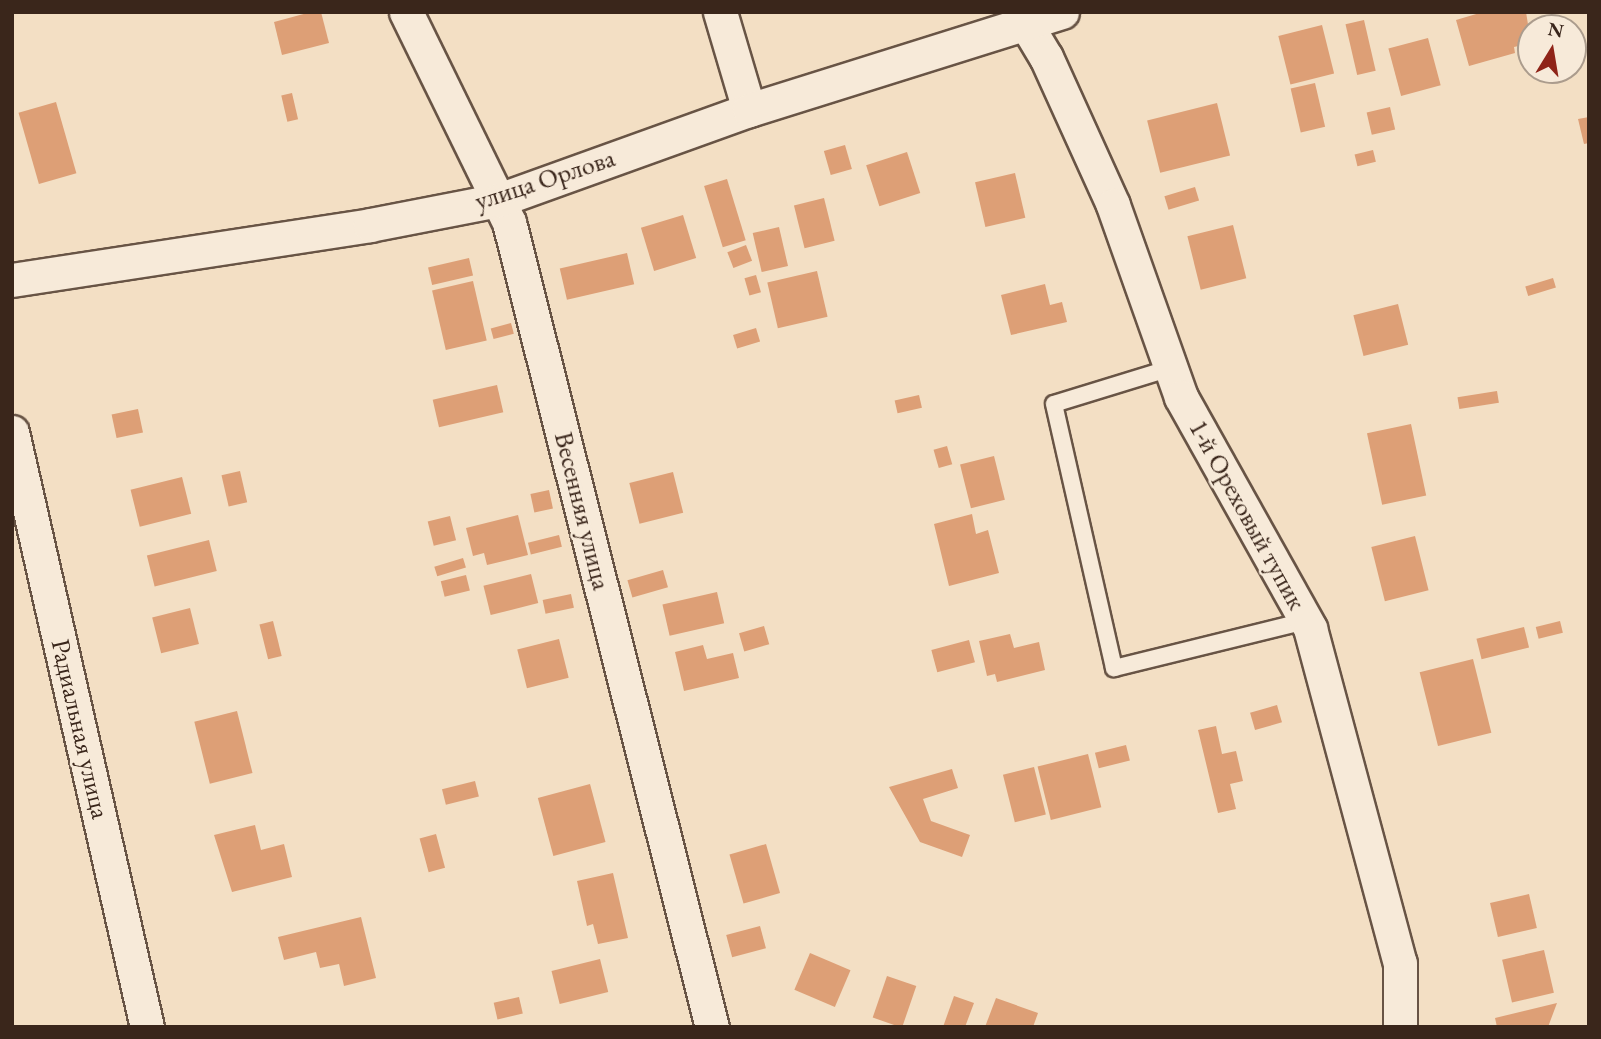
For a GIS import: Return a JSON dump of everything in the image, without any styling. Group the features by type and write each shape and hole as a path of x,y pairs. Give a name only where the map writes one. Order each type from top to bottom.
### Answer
{"street":[{"name":"Весенняя улица","path":"406,12 499,200 512,236 712,1027"},
{"path":"720,12 749,110"},
{"name":"улица Орлова","path":"12,280 370,225 499,200 749,110 1062,12"},
{"name":"1-й Ореховый тупик","path":"1026,24 1046,57 1113,205 1181,397 1306,621 1359,799 1400,963 1401,1027"},
{"name":"Радиальная улица","path":"12,432 147,1027"}],"lane":[{"path":"1171,368 1054,404 1114,668 1306,621"}],"building":[{"path":"321,12 329,43 282,55 274,22"},
{"path":"1483,12 1526,14 1517,14 1515,53 1469,66 1456,20"},
{"path":"1364,20 1376,71 1357,75 1345,24"},
{"path":"1322,25 1334,74 1290,84 1278,36"},
{"path":"1428,38 1441,85 1401,96 1388,49"},
{"path":"1315,83 1325,127 1301,132 1291,89"},
{"path":"292,93 298,119 287,122 281,95"},
{"path":"56,102 76,173 39,184 19,113"},
{"path":"1217,103 1230,155 1160,173 1147,120"},
{"path":"1390,107 1395,129 1372,135 1367,112"},
{"path":"1589,117 1589,143 1584,144 1578,119"},
{"path":"845,145 852,169 831,175 824,151"},
{"path":"1373,150 1376,162 1357,166 1355,155"},
{"path":"907,152 920,193 879,206 866,165"},
{"path":"1015,173 1025,218 985,227 975,182"},
{"path":"727,179 746,240 723,247 704,186"},
{"path":"1195,187 1199,200 1168,210 1164,196"},
{"path":"824,198 835,241 805,248 794,205"},
{"path":"683,215 696,258 654,271 641,228"},
{"path":"1233,225 1246,278 1201,290 1187,236"},
{"path":"779,227 788,266 762,272 753,233"},
{"path":"746,245 752,261 733,268 727,252"},
{"path":"627,253 634,284 567,300 560,269"},
{"path":"469,258 473,276 432,285 428,267"},
{"path":"817,271 828,317 778,328 767,282"},
{"path":"756,275 761,292 749,296 744,278"},
{"path":"1553,278 1556,288 1528,296 1525,286"},
{"path":"473,281 487,340 446,350 432,290"},
{"path":"1045,284 1050,305 1062,302 1067,322 1011,335 1001,295"},
{"path":"1398,304 1408,345 1364,356 1353,315"},
{"path":"511,323 514,334 494,339 491,328"},
{"path":"756,328 760,341 737,348 733,335"},
{"path":"497,385 503,412 439,427 433,400"},
{"path":"1497,391 1499,403 1459,409 1457,397"},
{"path":"919,395 922,408 898,413 895,401"},
{"path":"138,409 143,432 117,438 112,415"},
{"path":"1411,424 1426,495 1382,505 1367,433"},
{"path":"947,446 952,464 939,468 934,450"},
{"path":"994,456 1005,500 971,508 960,464"},
{"path":"240,471 247,502 229,506 221,475"},
{"path":"673,472 683,513 639,524 629,483"},
{"path":"182,477 191,514 140,527 131,490"},
{"path":"549,490 553,509 534,513 530,494"},
{"path":"972,514 976,534 988,530 999,573 949,586 934,524"},
{"path":"518,515 528,555 487,565 484,553 473,556 466,528"},
{"path":"450,516 456,540 434,546 428,522"},
{"path":"559,535 562,547 531,554 528,543"},
{"path":"1415,536 1429,590 1385,601 1371,547"},
{"path":"209,540 217,571 155,587 147,555"},
{"path":"463,558 466,568 437,576 434,567"},
{"path":"663,570 668,587 632,598 627,580"},
{"path":"531,574 538,603 491,615 483,586"},
{"path":"466,575 470,591 445,597 441,581"},
{"path":"717,592 724,623 670,636 662,605"},
{"path":"571,594 574,608 546,614 543,600"},
{"path":"190,608 199,644 161,653 152,617"},
{"path":"273,621 282,656 268,659 259,624"},
{"path":"1560,621 1563,633 1539,639 1536,627"},
{"path":"764,626 769,644 744,651 739,633"},
{"path":"1524,627 1529,647 1482,659 1476,639"},
{"path":"1010,634 1014,648 1039,642 1045,670 997,682 995,674 987,676 979,641"},
{"path":"559,639 569,678 527,688 517,649"},
{"path":"969,640 975,662 937,672 931,650"},
{"path":"703,645 707,659 733,653 739,678 684,691 675,652"},
{"path":"1473,659 1491,733 1438,746 1420,672"},
{"path":"1277,705 1282,722 1255,730 1250,713"},
{"path":"237,711 252,773 210,784 194,722"},
{"path":"1216,726 1222,754 1236,751 1243,781 1230,784 1236,809 1218,813 1198,730"},
{"path":"1126,745 1130,761 1099,768 1095,753"},
{"path":"1088,754 1101,807 1051,820 1038,767"},
{"path":"1034,767 1046,815 1015,822 1003,775"},
{"path":"952,769 958,788 923,799 931,821 970,835 962,857 920,842 889,787"},
{"path":"475,781 479,797 446,805 442,789"},
{"path":"590,784 606,842 553,856 538,798"},
{"path":"255,825 261,850 284,844 292,877 232,892 214,835"},
{"path":"436,834 445,868 429,872 420,838"},
{"path":"766,844 780,893 744,903 729,854"},
{"path":"613,873 628,938 598,944 593,924 587,926 577,881"},
{"path":"1529,894 1537,928 1498,937 1490,903"},
{"path":"361,917 376,978 344,986 339,964 320,968 316,952 284,960 278,937"},
{"path":"760,926 766,948 732,957 726,935"},
{"path":"1544,950 1554,993 1512,1003 1502,960"},
{"path":"810,953 851,970 835,1007 794,990"},
{"path":"600,959 608,992 560,1004 551,971"},
{"path":"887,976 916,986 902,1027 873,1018"},
{"path":"954,996 974,1003 965,1027 943,1027"},
{"path":"519,997 523,1014 497,1019 494,1003"},
{"path":"996,998 1038,1013 1033,1027 985,1027"},
{"path":"1557,1003 1548,1027 1497,1027 1495,1018"}]}
